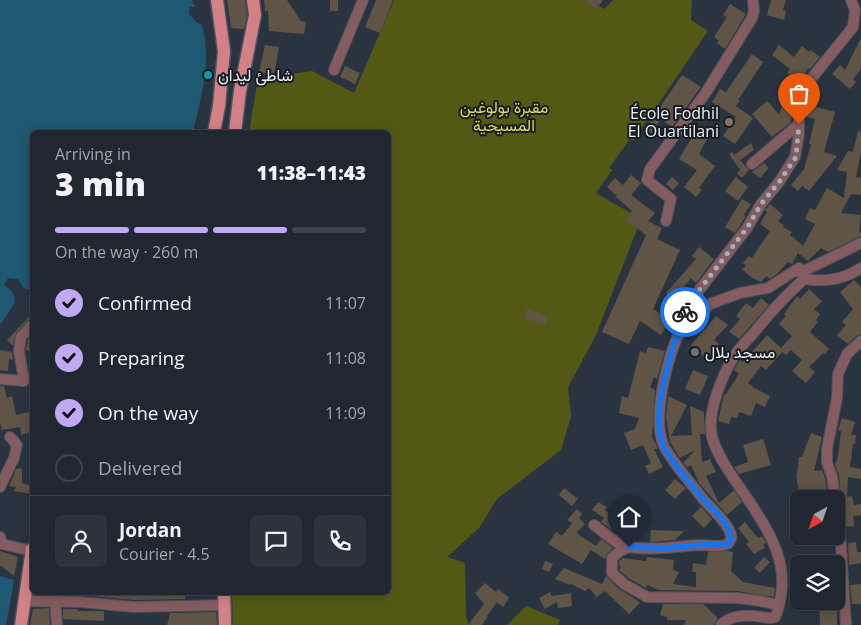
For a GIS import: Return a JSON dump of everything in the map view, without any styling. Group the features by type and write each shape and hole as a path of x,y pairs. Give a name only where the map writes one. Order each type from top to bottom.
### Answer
{"main road":[{"path":"214,130 220,106 224,51 217,0"},
{"path":"235,130 240,90 255,15 254,0"},
{"path":"21,625 30,563"},
{"path":"224,599 225,625"}],"street":[{"path":"334,70 363,0"},
{"path":"666,220 671,200 647,180 650,169 705,94 752,18 754,11 753,0"},
{"path":"594,525 621,545 629,547 665,548 723,545 728,544 731,540 731,534 726,525 702,498 664,446 659,431 666,374 675,341 682,327 682,317 697,293 747,228 761,204 796,157 799,100 807,84 853,27 855,10 850,0"},
{"path":"752,164 799,124"},
{"path":"721,625 726,620 735,616 775,617 784,582 779,561 765,524 733,478 714,444 711,431 712,411 727,369 734,357 764,320 803,276 861,243"},
{"path":"682,327 692,325 710,304 740,294 768,288 799,268 803,276"},
{"path":"803,276 830,281 852,274 861,268"},
{"path":"0,379 24,381 20,351 21,337 30,327"},
{"path":"834,490 832,476 827,463 827,448 837,398 838,374 847,354 861,341"},
{"path":"0,487 14,458 17,445 10,437"},
{"path":"0,537 2,544 30,550"},
{"path":"841,545 846,625"},
{"path":"629,547 620,551 612,558 612,573 624,584 647,597 737,598 779,605"},
{"path":"24,601 134,607 224,599"},
{"path":"56,602 56,625"}],"green space":[{"name":"مقبرة بولوغين المسيحية","path":"394,0 590,0 604,9 613,0 692,0 691,20 708,31 633,141 630,139 609,168 612,170 596,193 641,219 596,335 568,387 571,417 561,450 497,499 479,528 447,557 465,563 466,617 469,625 233,625 232,595 391,595 391,130 249,130 258,79 312,71 354,93"},
{"path":"526,606 560,620 558,625 507,625"}],"water":[{"path":"0,0 192,0 195,7 190,7 189,14 196,22 202,25 206,52 202,92 193,130 30,130 30,290 23,288 18,279 8,278 4,285 12,293 14,304 0,325"},
{"path":"0,576 14,580 6,625 0,625"}],"building":[{"path":"227,0 245,0 247,15 244,29 231,28"},
{"path":"264,0 287,0 301,21 306,22 304,34 269,31 268,11 265,11"},
{"path":"330,0 338,0 338,11 330,11"},
{"path":"376,0 393,0 380,33 365,27"},
{"path":"584,0 603,0 596,9"},
{"path":"771,0 786,0 783,10 786,11 784,20 767,15"},
{"path":"730,4 746,14 725,49 717,43 719,41 714,37 727,17 723,15"},
{"path":"861,38 861,69 853,79 856,82 850,89 832,74 840,65 845,70"},
{"path":"265,45 279,47 274,75 259,72"},
{"path":"779,45 794,57 802,46 820,57 810,69 808,68 793,97 790,123 772,137 752,114 767,101 779,114 794,77 787,73 790,69 772,55"},
{"path":"752,54 763,62 736,106 753,118 735,144 723,136 736,117 712,102 720,89 726,92"},
{"path":"345,66 360,73 355,84 340,77"},
{"path":"682,75 701,87 672,127 661,119 651,133 645,129"},
{"path":"809,105 835,112 824,152 837,156 809,191 802,186 798,191 791,185 804,169 815,119 806,117"},
{"path":"858,131 861,132 861,152 856,177 861,178 861,195 851,194 841,213 861,215 859,233 861,232 861,236 828,252 821,248 808,261 798,253 792,264 788,262 770,279 766,276 761,282 751,277 742,269 746,266 743,263 749,256 752,258 770,231 760,224 767,212 765,210 770,204 783,215 778,221 784,225 783,227 792,232 790,235 803,246 815,224 805,219 810,208 815,210 827,188 844,198 847,172 837,170 848,151 853,152"},
{"path":"695,132 707,139 699,154 715,166 699,188 702,190 696,197 684,187 697,170 679,159"},
{"path":"751,143 754,150 740,160 749,170 742,178 737,173 740,170 729,154 732,152 734,155"},
{"path":"764,163 769,168 760,178 752,172"},
{"path":"631,175 641,183 631,195 655,213 648,221 662,228 657,239 680,250 653,309 670,321 661,335 640,321 629,344 602,332 646,235 626,220 632,211 607,187 615,178 623,185"},
{"path":"672,177 679,183 673,190 666,184"},
{"path":"736,177 748,187 738,201 725,191"},
{"path":"742,199 751,204 735,233 725,227"},
{"path":"699,247 714,259 696,283 691,278 682,289 688,294 681,305 666,293 696,259 692,256"},
{"path":"854,280 861,287 861,334 848,344 837,335 846,325 842,322 853,309 840,292"},
{"path":"809,289 822,301 814,309 820,314 816,320 818,322 810,332 829,349 809,367 815,372 806,383 792,371 802,360 791,350 786,355 782,352 766,370 761,366 748,383 770,396 765,407 756,403 751,416 739,412 737,418 731,417 729,424 718,421 724,395 739,374 734,370 740,360 743,362 767,335 781,348 792,336 779,324 786,316 784,314 797,296 800,299"},
{"path":"761,298 769,305 739,339 729,332 740,319 736,316 746,303 753,308"},
{"path":"527,309 548,316 545,325 524,318"},
{"path":"716,316 728,325 714,340 719,344 706,358 691,345"},
{"path":"29,317 16,333 13,346 7,340"},
{"path":"30,338 30,351 26,350"},
{"path":"648,347 665,351 657,379 654,377 650,387 655,390 652,437 658,449 654,449 663,467 649,474 645,466 651,463 643,445 631,450 624,433 635,429 639,418 619,413 622,396 628,398 640,351 646,353"},
{"path":"0,350 12,352 13,360 9,359 8,371 0,370"},
{"path":"693,370 708,376 700,395 685,389"},
{"path":"0,386 4,386 7,398 12,396 16,415 30,412 30,433 21,435 20,427 2,430 0,423"},
{"path":"668,396 687,405 671,436 692,435 690,406 704,412 705,434 700,434 702,462 710,459 716,472 706,476 719,503 734,490 742,502 727,515 699,483 691,465 687,467 683,463 695,450 680,458 670,442 666,417"},
{"path":"842,418 855,422 851,435 856,435 850,467 861,469 861,479 848,477 847,497 852,496 854,505 861,504 861,515 853,516 854,526 846,527 845,490 840,490 839,475 835,465 838,457 841,431 838,430"},
{"path":"811,433 822,437 814,471 822,470 827,490 799,490 796,475 799,457 802,457"},
{"path":"763,439 771,465 739,474 734,467 748,462 743,445"},
{"path":"22,468 22,483 30,485 30,494 14,491 16,487 9,486 16,469"},
{"path":"675,479 686,488 675,499 665,490"},
{"path":"564,488 578,499 572,506 559,495"},
{"path":"598,502 607,507 605,510 620,521 626,508 636,513 624,538 601,522 604,518 592,510"},
{"path":"701,507 712,519 704,528 692,516"},
{"path":"577,509 582,514 579,518 585,524 577,532 578,534 596,546 601,539 613,548 606,555 605,559 591,550 582,564 548,544 556,532 562,536 572,523 567,520"},
{"path":"745,522 758,538 762,536 766,543 763,545 765,548 754,554 746,544 749,542 738,528"},
{"path":"651,530 684,531 675,540 650,542"},
{"path":"856,542 857,552 861,552 861,563 849,565 848,543"},
{"path":"0,551 18,557 14,576 0,565"},
{"path":"708,552 733,552 731,571 743,582 775,588 774,597 737,591 659,590 647,585 646,588 628,578 619,570 621,567 619,561 623,558 646,561 647,557 674,560 673,570 679,572 673,584 696,587 696,572 692,572 693,563 706,565"},
{"path":"764,557 770,562 760,573 754,568"},
{"path":"545,561 553,564 549,572 542,569"},
{"path":"564,568 602,584 606,576 619,589 640,603 629,614 605,591 594,599 596,596 589,588 585,591 555,579"},
{"path":"485,583 496,592 498,589 509,598 503,607 497,602 482,625 468,625 484,604 475,593"},
{"path":"861,584 861,604 852,604 850,585"},
{"path":"550,592 552,596 572,593 572,606 558,608 557,602 545,609 539,598"},
{"path":"185,595 185,599 134,600 90,596"},
{"path":"663,604 703,604 718,618 714,625 684,625 686,620 667,620 667,617 660,615"},
{"path":"49,608 50,625 30,625 33,609"},
{"path":"63,609 104,611 104,621 63,619"},
{"path":"819,610 837,610 837,625 820,625"},
{"path":"216,612 217,625 167,625 170,613"}],"way so far":[{"path":"685,312 697,293 747,228 761,204 796,157 799,124"}],"place":[{"name":"شاطئ ليدان","path":"208,75"},
{"name":"École Fodhil El Ouartilani","path":"729,122"},
{"name":"مسجد بلال","path":"695,352"}],"route":[{"path":"629,547 665,548 723,545 728,544 731,540 731,534 726,525 702,498 664,446 659,431 666,374 675,341 682,327 682,317 685,312"}]}
